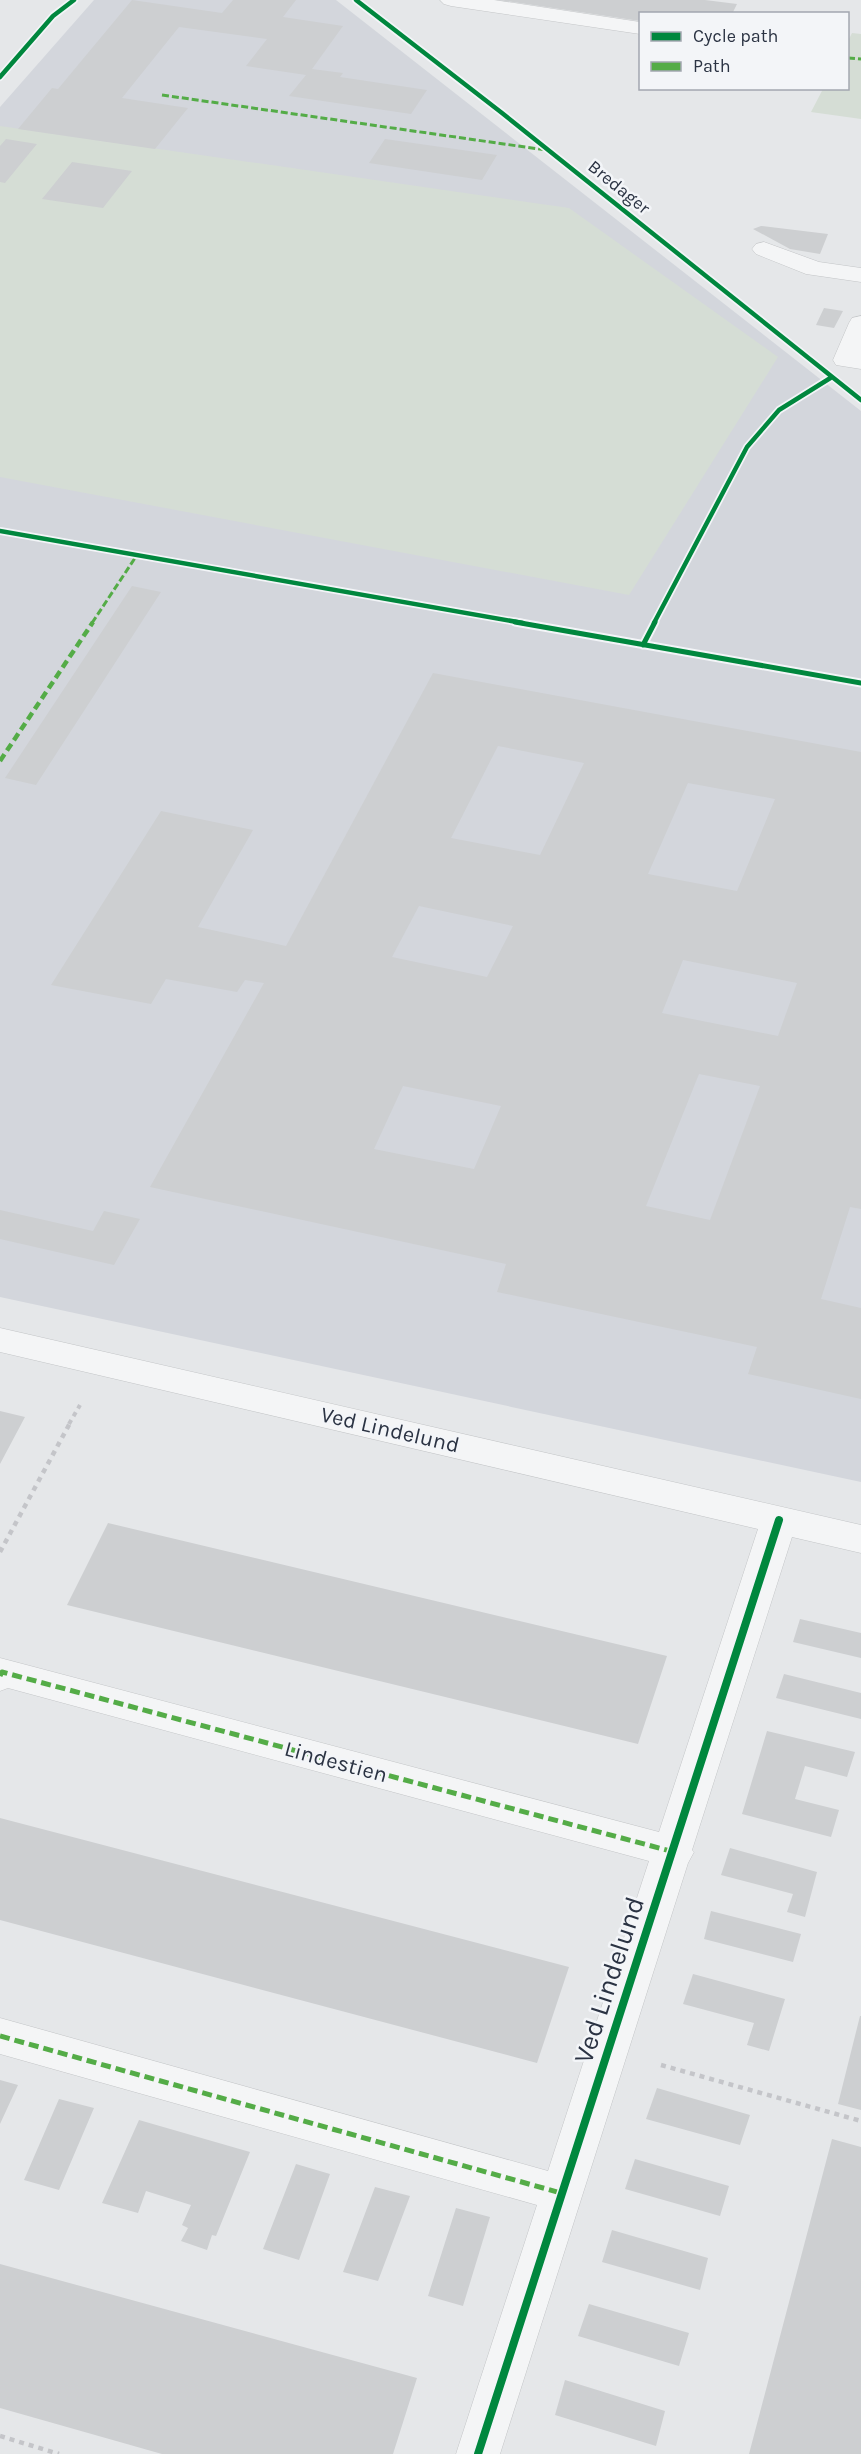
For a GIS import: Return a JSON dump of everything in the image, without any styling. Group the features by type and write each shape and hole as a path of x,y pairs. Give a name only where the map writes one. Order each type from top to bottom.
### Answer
{"street":[{"path":"451,0 639,28"},
{"path":"764,249 814,268 861,275"},
{"path":"853,361 861,322"},
{"name":"Ved Lindelund","path":"0,1340 861,1539"},
{"name":"Ved Lindelund","path":"478,2454 561,2193 674,1852 779,1520"},
{"name":"Lindestien","path":"0,1676 2,1672 674,1852"},
{"path":"0,2036 561,2193"}],"path":[{"path":"0,1552 102,1363"},
{"path":"608,2051 861,2121"},
{"path":"0,2436 59,2454"}],"shaded area":[{"path":"94,0 336,0 861,411 861,1482 0,1297 0,107"},
{"path":"852,33 861,34 861,119 811,112 822,90 849,90 849,39"},
{"path":"0,126 569,208 778,357 629,595 0,477"}],"building":[{"path":"132,0 222,13 233,0 296,0 283,17 343,26 312,69 343,73 340,77 427,90 411,114 289,96 306,75 246,66 267,39 179,27 122,98 188,108 155,149 18,129 52,88 58,89"},
{"path":"499,0 705,0 737,4 733,12 639,12 639,21"},
{"path":"6,139 37,144 5,183 0,182 0,146"},
{"path":"385,139 497,155 482,180 369,163"},
{"path":"72,162 132,171 103,208 42,199"},
{"path":"761,226 828,234 820,254 790,249 753,229"},
{"path":"824,308 843,311 834,328 816,325"},
{"path":"132,586 161,592 36,785 5,778"},
{"path":"433,673 861,752 861,1209 850,1207 821,1299 861,1308 861,1399 748,1374 757,1347 497,1292 506,1264 150,1187 264,983 245,980 237,992 166,979 151,1004 51,985 161,811 253,830 198,927 286,946","holes":["498,746 584,763 540,855 451,838","688,783 775,799 737,891 648,874","419,906 513,926 487,977 392,957","683,960 797,983 778,1036 662,1013","699,1074 760,1086 710,1220 646,1206","403,1086 501,1106 474,1169 374,1149"]},
{"path":"0,1210 93,1231 104,1211 140,1219 114,1265 0,1239"},
{"path":"0,1411 25,1417 0,1464"},
{"path":"108,1523 667,1656 638,1744 67,1605"},
{"path":"800,1619 861,1633 861,1658 793,1642"},
{"path":"784,1674 861,1693 861,1719 776,1698"},
{"path":"767,1731 855,1752 847,1777 805,1766 795,1799 839,1810 831,1837 742,1814"},
{"path":"0,1818 569,1967 537,2063 0,1920"},
{"path":"730,1848 817,1872 805,1917 787,1912 793,1894 721,1875"},
{"path":"711,1911 801,1934 793,1962 704,1939"},
{"path":"693,1974 785,1999 769,2051 747,2045 754,2023 683,2004"},
{"path":"861,2016 861,2110 838,2104"},
{"path":"0,2080 18,2085 0,2124"},
{"path":"657,2088 750,2115 740,2145 646,2119"},
{"path":"59,2099 94,2108 59,2190 24,2180"},
{"path":"139,2120 250,2152 216,2236 212,2235 207,2250 181,2241 188,2228 182,2225 191,2205 146,2191 138,2213 102,2203"},
{"path":"832,2139 861,2147 861,2454 749,2454"},
{"path":"635,2159 729,2186 720,2216 625,2189"},
{"path":"296,2164 330,2174 299,2260 263,2249"},
{"path":"375,2187 410,2196 378,2281 343,2272"},
{"path":"456,2208 490,2217 463,2306 428,2296"},
{"path":"612,2230 708,2258 700,2290 602,2262"},
{"path":"0,2264 417,2378 393,2454 162,2454 0,2408"},
{"path":"589,2304 689,2333 679,2366 578,2336"},
{"path":"565,2380 665,2411 656,2446 555,2415"}],"marked path":[{"path":"849,58 861,59"},
{"path":"162,95 546,150"},
{"path":"0,761 137,555"},
{"path":"0,1676 2,1672 674,1852"},
{"path":"0,2036 561,2193"}],"cycle path":[{"path":"0,77 53,16 74,0"},
{"name":"Bredager","path":"356,0 502,113 861,400"},
{"path":"643,645 747,447 779,410 832,377"},
{"path":"0,531 861,683"},
{"path":"478,2454 779,1520"}]}
